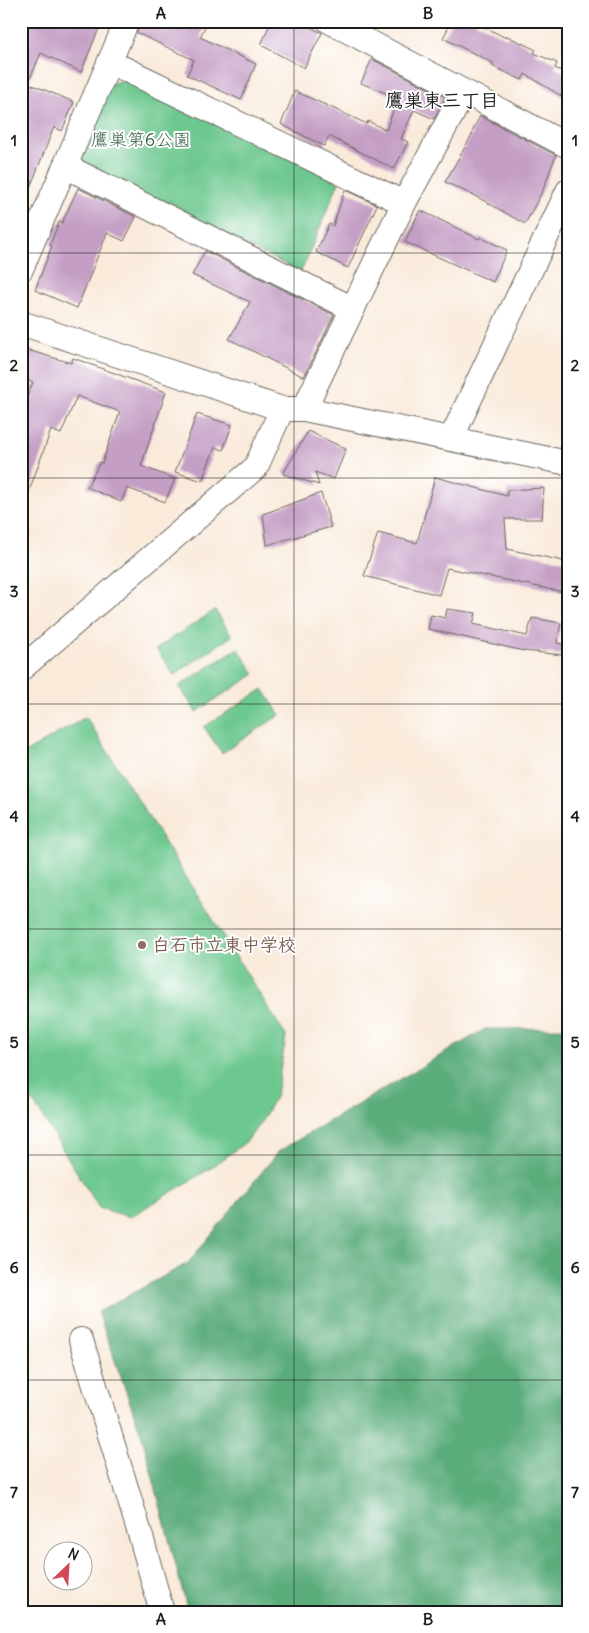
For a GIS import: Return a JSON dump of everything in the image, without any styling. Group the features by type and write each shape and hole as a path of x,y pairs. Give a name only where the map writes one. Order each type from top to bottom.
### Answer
{"street":[{"path":"21,269 127,21"},
{"path":"329,21 568,146"},
{"path":"110,62 404,202"},
{"path":"21,668 256,467 353,309 404,202 464,92"},
{"path":"64,166 353,309"},
{"path":"451,439 568,192"},
{"path":"21,323 293,409 568,463"},
{"path":"81,1340 162,1612"}],"green space":[{"name":"鷹巣第6公園","path":"128,79 339,182 301,272 86,169 82,154 109,84"},
{"path":"215,610 232,636 174,675 156,649"},
{"path":"238,648 255,674 196,712 179,686"},
{"path":"263,689 280,715 222,753 204,727"},
{"path":"86,717 286,1036 276,1095 263,1119 247,1141 211,1168 130,1217 99,1208 21,1082 21,755"},
{"path":"568,1028 568,1612 188,1612 143,1440 98,1312 188,1263 279,1151 485,1029"}],"building":[{"path":"21,21 102,21 81,72 41,53 28,83 74,102 62,131 54,127 22,208 21,130 27,115 21,112"},
{"path":"140,21 208,21 200,37 256,64 241,100 187,75 194,60 137,33"},
{"path":"271,21 299,21 322,33 304,68 261,45"},
{"path":"452,21 473,21 506,38 507,36 536,50 534,53 557,63 555,68 568,74 568,100 525,74 522,80 492,66 493,63 443,38"},
{"path":"372,59 445,97 434,119 414,110 401,139 408,142 394,169 329,136 324,146 281,124 295,91 367,124 368,121 386,130 398,98 361,83"},
{"path":"480,116 556,155 543,190 525,224 481,199 445,182 473,133"},
{"path":"78,188 136,217 124,241 107,233 77,308 35,290 59,222 62,223"},
{"path":"345,190 377,205 348,268 316,252 329,224 333,226"},
{"path":"420,210 479,239 480,237 507,250 493,282 405,242"},
{"path":"205,251 334,315 304,377 229,339 250,302 192,275"},
{"path":"21,348 71,363 73,358 166,392 141,466 175,479 165,502 127,488 121,502 87,487 100,462 102,463 120,412 77,396 61,434 51,430 24,505 21,505 21,412 33,382 21,378"},
{"path":"197,414 232,425 223,450 215,447 202,481 175,472"},
{"path":"308,431 346,449 334,479 315,472 319,485 283,474"},
{"path":"435,477 507,496 507,490 544,488 542,519 505,519 507,549 568,562 568,593 447,568 439,595 364,576 378,533 417,543"},
{"path":"321,493 331,527 267,545 263,514"},
{"path":"447,609 476,613 473,624 527,636 532,618 561,623 557,643 565,645 563,655 524,651 428,629 431,615 445,618"}],"place":[{"name":"白石市立東中学校","path":"142,945"}],"district":[{"name":"鷹巣東三丁目","path":"442,100"}]}
